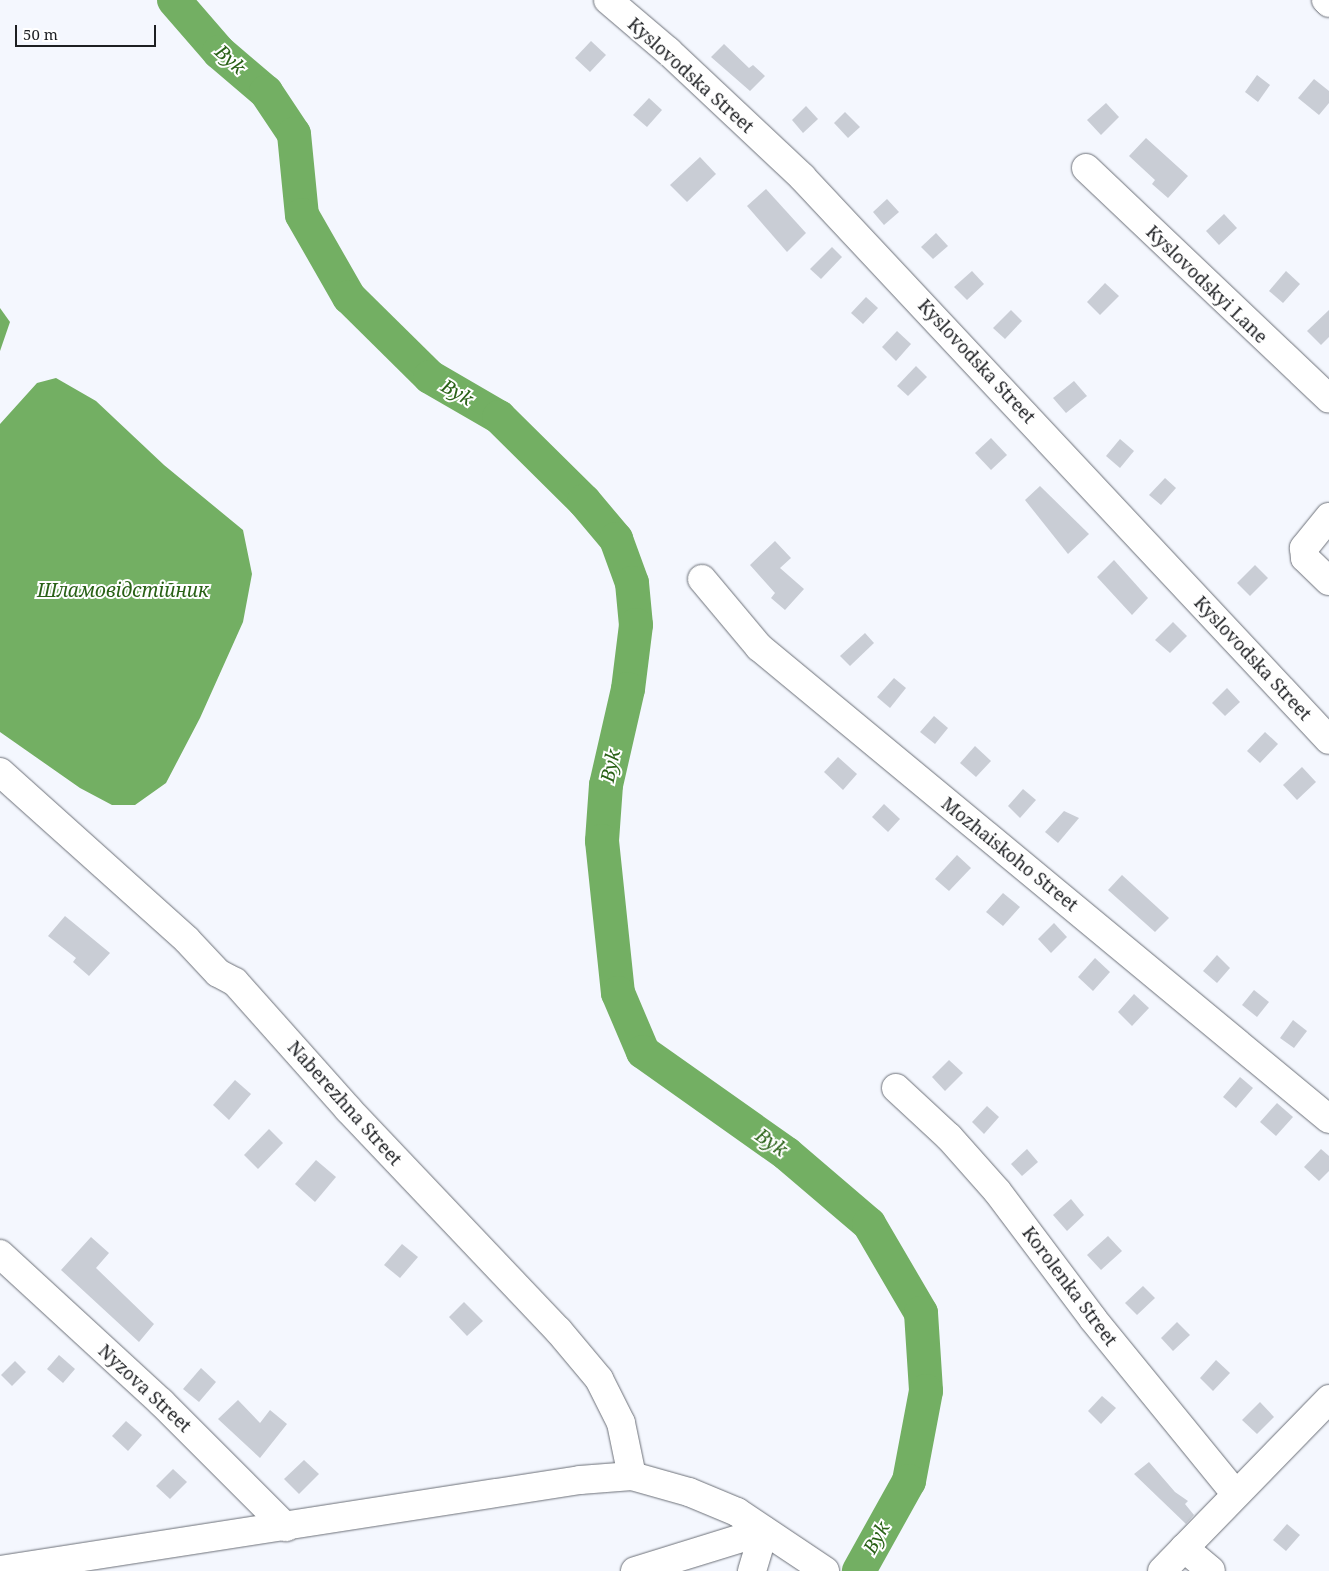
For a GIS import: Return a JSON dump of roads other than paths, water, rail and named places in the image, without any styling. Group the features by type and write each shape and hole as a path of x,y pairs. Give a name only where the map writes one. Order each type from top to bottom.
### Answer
{"street":[{"name":"Kyslovodska Street","path":"608,0 668,51 802,177 1329,740"},
{"path":"1326,0 1329,3"},
{"name":"Kyslovodskyi Lane","path":"1086,168 1329,399"},
{"path":"1329,517 1304,548 1306,558 1329,581"},
{"name":"Mozhaiskoho Street","path":"702,579 759,647 1329,1119"},
{"name":"Naberezhna Street","path":"0,772 188,940 218,973 235,982 348,1109 558,1330 599,1379 621,1423 632,1476"},
{"name":"Korolenka Street","path":"896,1088 949,1137 997,1190 1093,1319 1235,1493"},
{"name":"Nyzova Street","path":"0,1254 161,1402 286,1527"},
{"path":"1162,1571 1235,1493 1329,1399"},
{"path":"0,1570 580,1480 632,1476 729,1509 822,1568"},
{"path":"635,1571 764,1531"},
{"path":"752,1571 764,1531"},
{"path":"1184,1548 1211,1571"}],"water":[{"path":"0,308 10,322 0,351"},
{"name":"Шламовідстійник","path":"56,378 96,401 164,465 243,530 252,574 243,622 200,718 166,783 135,805 112,805 80,788 0,732 0,424 37,383"}],"waterway":[{"name":"Byk","path":"174,0 219,52 266,92 294,134 302,215 349,297 430,377 499,417 584,501 616,539 632,583 636,625 628,689 606,785 602,841 618,993 643,1052 787,1154 869,1224 921,1313 926,1391 909,1481 859,1571"}]}
